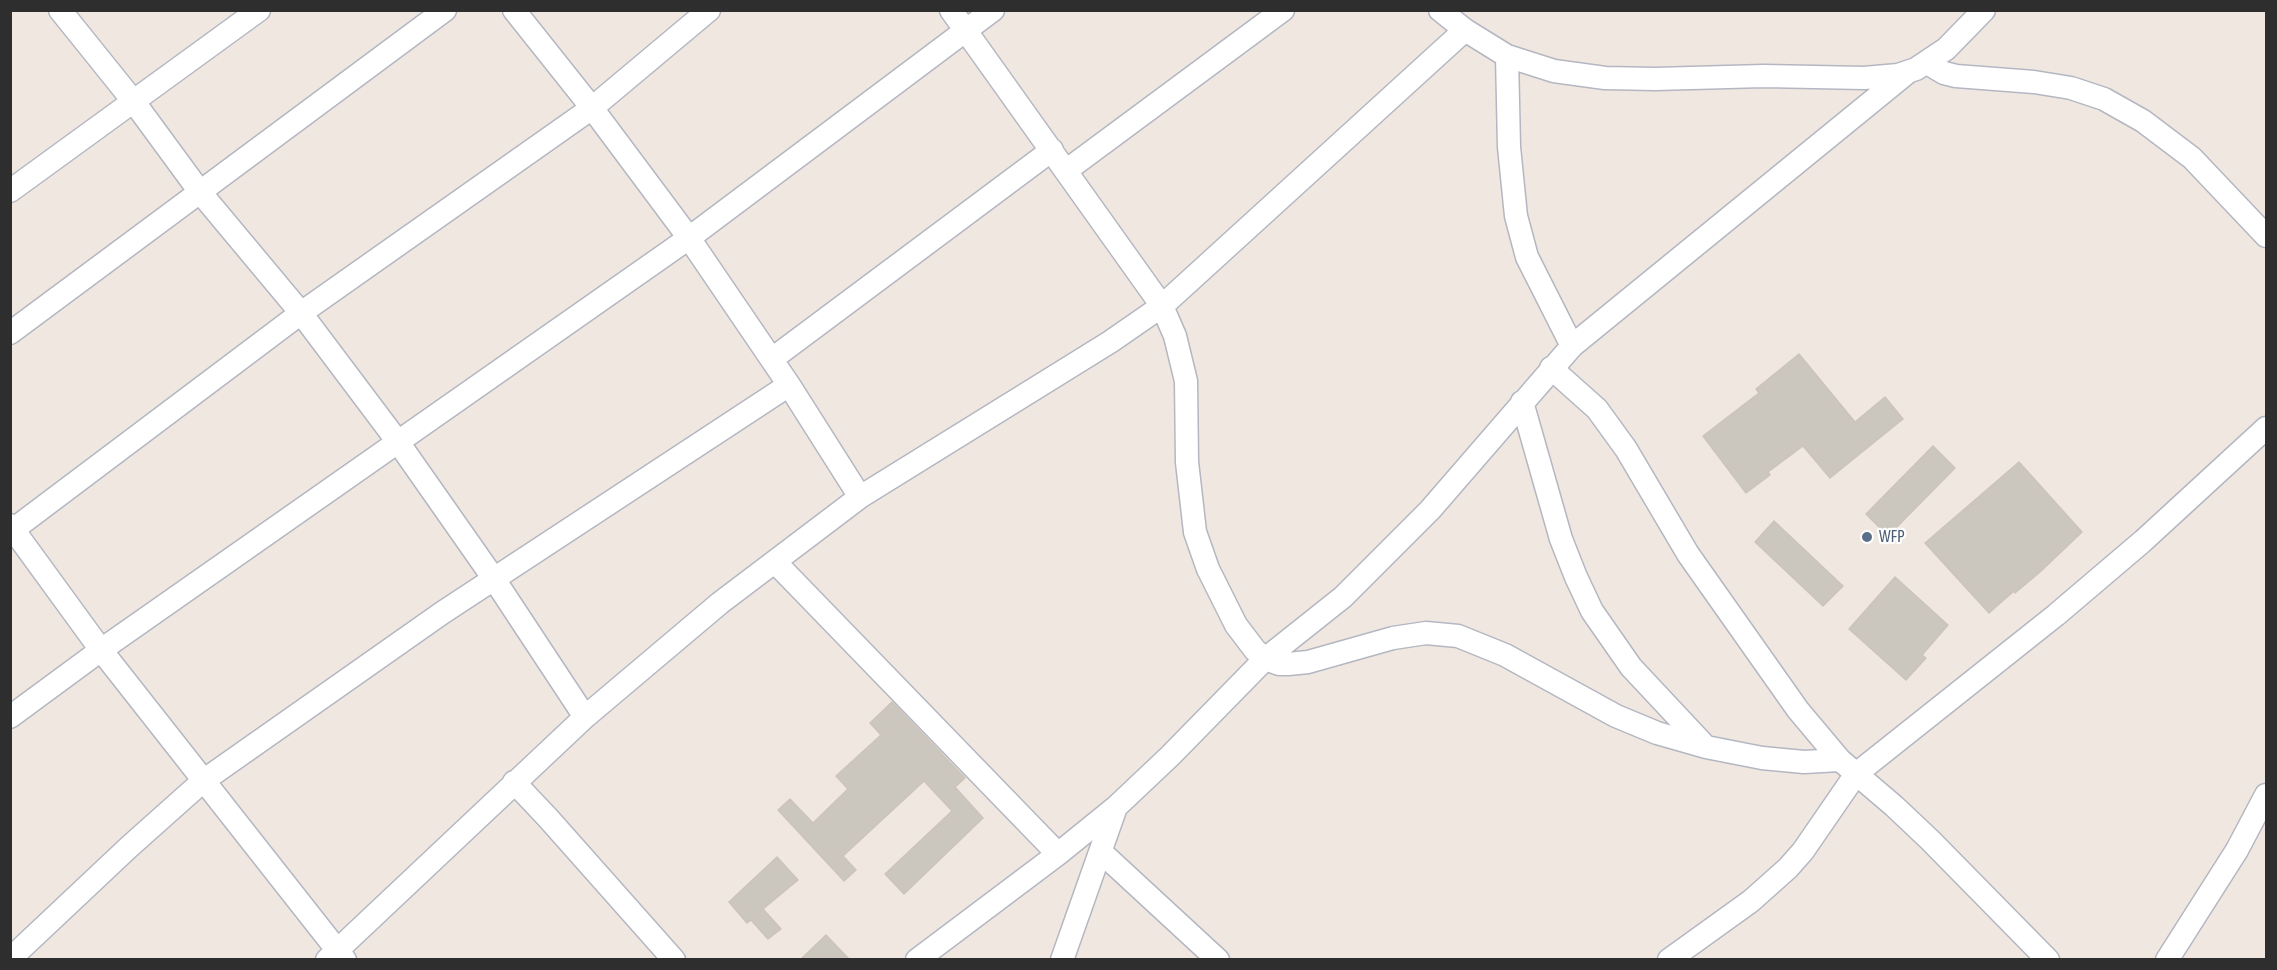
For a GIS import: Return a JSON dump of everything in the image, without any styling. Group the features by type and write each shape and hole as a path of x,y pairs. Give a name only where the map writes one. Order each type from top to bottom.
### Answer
{"street":[{"path":"60,10 134,102 200,192 302,313 398,442 494,579 585,717"},
{"path":"10,191 259,10"},
{"path":"10,333 446,10"},
{"path":"514,10 592,108 689,238 772,359 860,497"},
{"path":"709,10 592,108 302,313 12,529 101,650 337,956 513,782 585,717 720,603 860,497 1100,348 1162,306 1465,30"},
{"path":"951,10 1162,306 1175,336 1186,381 1187,462 1196,532 1208,569 1236,624 1255,650 1265,659 1279,664 1308,662 1393,638 1426,633 1458,636 1505,655 1616,716 1657,733 1706,747 1762,758 1848,767"},
{"path":"10,717 101,650 689,238 993,10"},
{"path":"1066,170 1283,10"},
{"path":"1440,10 1465,30 1507,56 1554,71 1605,78 1864,78 1886,77 1918,68 1956,76 2034,82 2072,88 2104,99 2143,121 2192,158 2266,236"},
{"path":"917,960 1058,854 1116,807 1170,756 1265,659 1343,597 1430,510 1572,346 1918,68 1946,49 1984,10"},
{"path":"1507,56 1509,147 1516,216 1527,257 1572,346"},
{"path":"772,359 1052,150"},
{"path":"1551,368 1598,410 1626,449 1688,554 1798,710 1848,767 1930,840 2048,960"},
{"path":"10,959 203,781 494,579 789,385"},
{"path":"1522,402 1561,539 1592,611 1631,667 1706,747"},
{"path":"1669,960 1751,901 1788,868 1803,851 1848,767 2056,615 2143,541 2266,428"},
{"path":"775,562 1058,854"},
{"path":"513,782 548,818 674,960"},
{"path":"1062,960 1116,807"},
{"path":"2167,960 2264,810"},
{"path":"1101,852 1218,960"}],"building":[{"path":"1799,354 1855,422 1885,397 1903,419 1830,478 1803,446 1768,472 1770,475 1746,493 1703,436 1759,393 1756,389"},
{"path":"1933,446 1955,468 1888,536 1866,514"},
{"path":"2019,462 2082,532 2040,572 1989,613 1925,543"},
{"path":"1774,521 1843,586 1823,606 1755,542"},
{"path":"1895,577 1948,625 1922,655 1926,658 1906,680 1849,629"},
{"path":"892,702 965,778 955,787 983,818 904,894 885,874 952,811 924,781 843,856 856,870 844,881 778,810 790,799 813,823 848,789 836,776 881,735 870,723"},
{"path":"777,857 798,880 763,909 781,929 768,939 751,920 747,923 729,902"},
{"path":"826,935 850,960 800,960"}],"place":[{"name":"WFP","path":"1867,537"}]}
